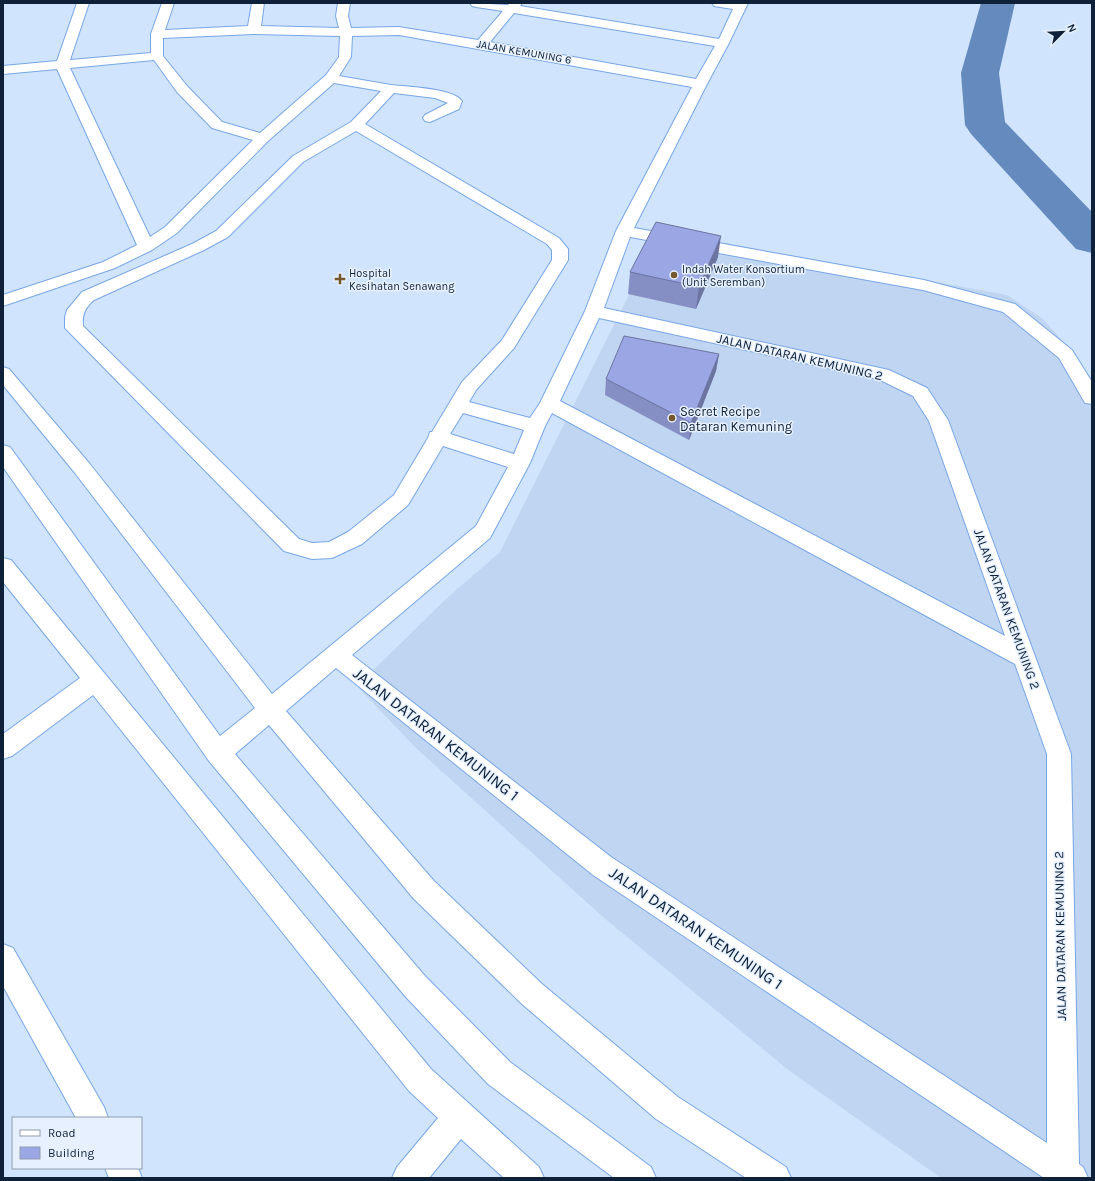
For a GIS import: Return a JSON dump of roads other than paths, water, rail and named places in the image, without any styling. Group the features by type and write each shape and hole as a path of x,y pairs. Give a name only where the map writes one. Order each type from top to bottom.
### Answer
{"street":[{"path":"83,3 62,65 146,247"},
{"path":"168,3 157,34 156,56 182,89 217,125 264,138"},
{"path":"254,30 258,3"},
{"path":"3,301 110,265 146,247 171,230 264,138 331,78 345,57 346,32 342,16 344,3"},
{"path":"476,3 513,6 723,43"},
{"path":"218,753 484,532 520,463 535,426 549,403 594,311 624,231 700,84 723,43 741,5 718,3"},
{"path":"481,45 513,6"},
{"name":"JALAN KEMUNING 6","path":"157,34 254,30 346,32 399,31 700,84"},
{"path":"3,70 156,56"},
{"path":"331,78 391,89 437,94 454,101 454,106 430,118"},
{"path":"356,125 553,241 560,249 560,260 508,344 469,386 458,406 437,437 401,500 355,538 332,550 312,550 292,545 74,328 73,318 77,307 88,296 198,247 222,234 298,159 356,125 391,89"},
{"path":"624,231 924,285 1009,308 1066,354 1092,398"},
{"name":"JALAN DATARAN KEMUNING 2","path":"594,311 883,374 920,392 938,420 1059,754 1065,1176"},
{"path":"3,373 82,468 270,709 424,890 532,994 667,1108 775,1178"},
{"path":"549,403 1025,658"},
{"path":"458,406 535,426"},
{"path":"437,437 520,463"},
{"path":"3,452 218,753 415,986 499,1073 640,1178"},
{"path":"3,566 420,1080 528,1178"},
{"name":"JALAN DATARAN KEMUNING 1","path":"336,654 602,866 1065,1176"},
{"path":"3,748 95,680"},
{"path":"3,958 92,1117"},
{"path":"408,1178 460,1116"},
{"path":"122,1169 126,1178"}],"waterway":[{"path":"998,3 980,73 985,125 1092,239"}],"place":[{"name":"Indah Water Konsortium (Unit Seremban)","path":"674,275"},
{"name":"Hospital Kesihatan Senawang","path":"340,279"},
{"name":"Secret Recipe Dataran Kemuning","path":"672,418"}]}
